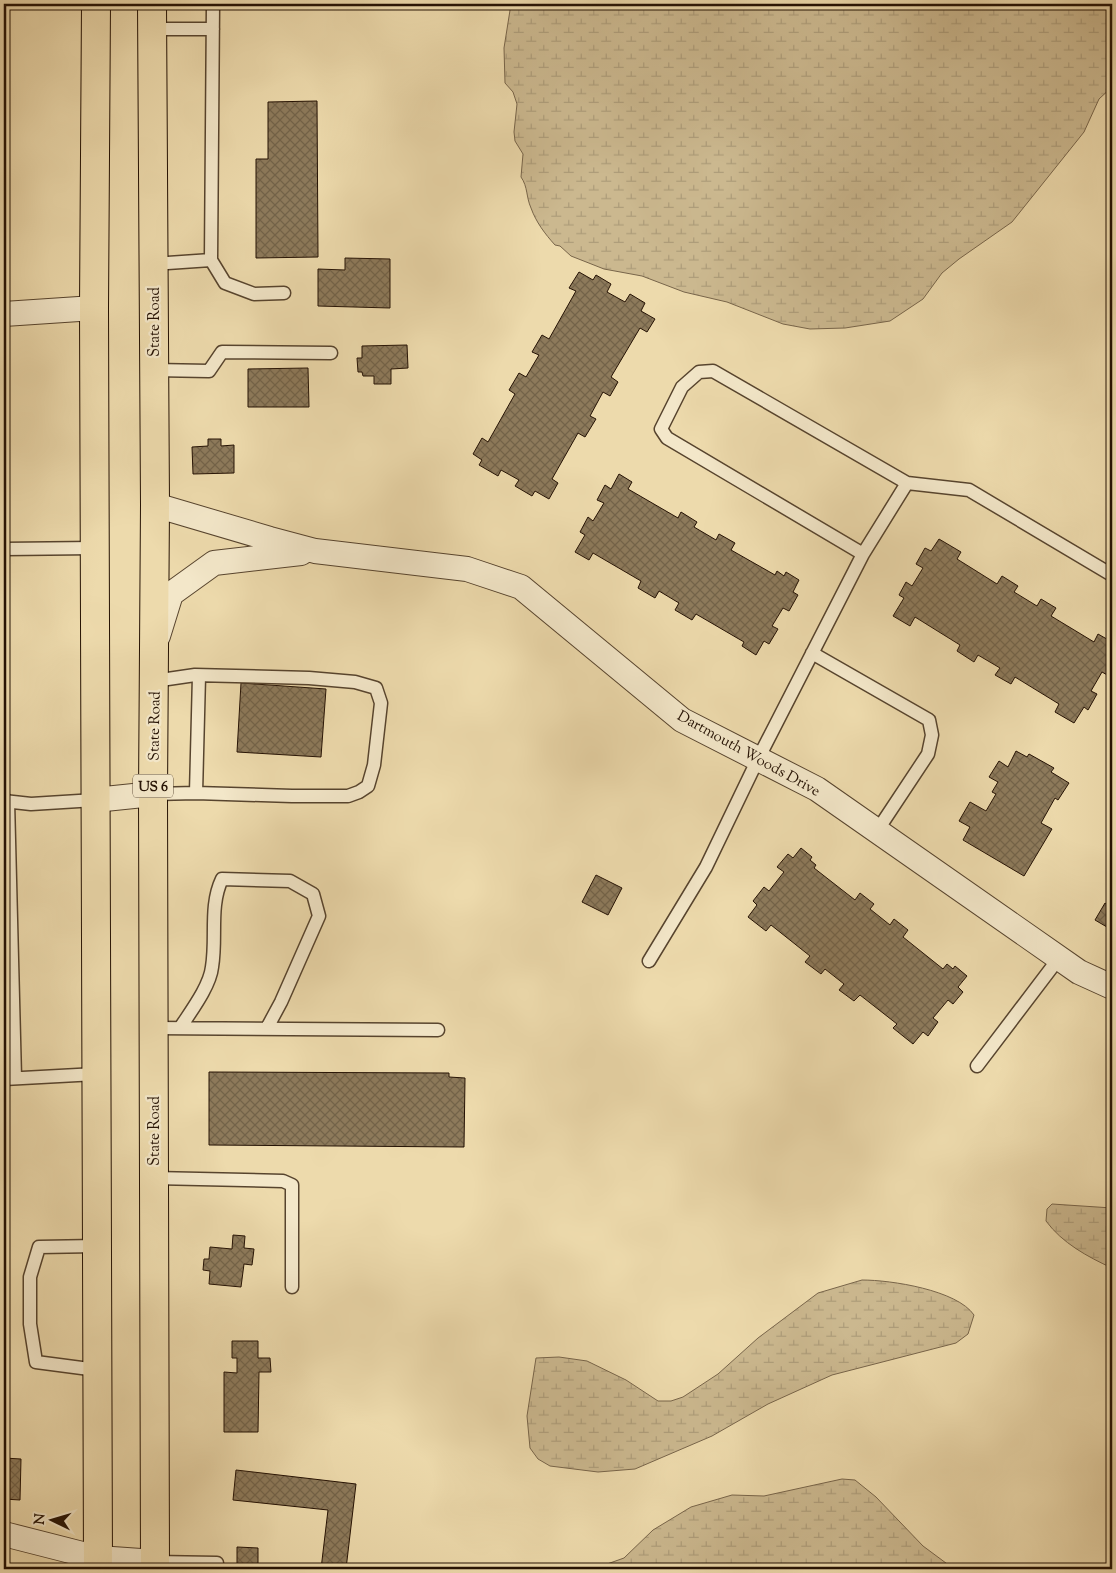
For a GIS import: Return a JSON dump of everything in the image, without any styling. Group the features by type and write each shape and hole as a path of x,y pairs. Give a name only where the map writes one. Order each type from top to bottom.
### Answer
{"main road":[{"path":"96,4 94,548 98,1564"},
{"name":"State Road","path":"152,16 155,504 153,794 167,1028 154,1178 155,1566"}],"street":[{"path":"4,314 94,308"},
{"name":"Dartmouth Woods Drive","path":"155,504 315,551 467,569 521,587 682,720 817,789 1079,972 1112,986"},
{"name":"Dartmouth Woods Drive","path":"154,647 172,594 214,563 315,551"},
{"path":"95,800 153,794"},
{"path":"4,1534 98,1564 155,1566"}],"lane":[{"path":"213,4 211,260 225,283 254,294 284,293"},
{"path":"152,16 213,29"},
{"path":"153,264 211,260"},
{"path":"154,370 209,371 222,352 331,353"},
{"path":"863,554 667,438 661,429 682,387 699,372 713,371 906,483 969,490 1112,575"},
{"path":"649,961 706,866 758,759 863,554 906,483"},
{"path":"4,549 94,548"},
{"path":"812,653 929,720 932,734 928,754 877,831"},
{"path":"196,793 199,676"},
{"path":"153,794 348,796 359,792 368,786 374,765 381,703 376,688 355,682 309,678 199,676 154,681"},
{"path":"95,800 31,804 6,801 10,1079 96,1074"},
{"path":"167,1028 200,997 212,968 216,891 222,880 290,880 313,894 319,916 281,1002 267,1028"},
{"path":"978,1066 1059,958"},
{"path":"167,1028 438,1030"},
{"path":"154,1178 283,1181 292,1185 292,1287"},
{"path":"96,1246 39,1247 30,1277 30,1324 36,1362 97,1370"},
{"path":"155,1566 216,1563 216,1569"}],"green space":[{"path":"511,4 1112,4 1112,87 1099,99 1084,132 1012,222 942,273 923,299 890,321 845,328 810,329 783,324 727,302 684,292 642,276 604,269 571,256 560,246 555,245 535,218 521,177 523,154 515,141 514,132 517,104 513,92 505,83 504,48"},
{"path":"1052,1204 1112,1208 1112,1268 1076,1249 1052,1229 1046,1221 1047,1209"},
{"path":"862,1280 906,1284 953,1299 965,1306 974,1315 968,1334 956,1343 832,1375 768,1404 712,1436 635,1469 598,1472 550,1466 538,1459 530,1448 527,1416 536,1358 559,1357 587,1361 626,1380 658,1401 671,1401 683,1397 718,1374 758,1338 818,1293"},
{"path":"842,1479 855,1480 876,1497 923,1546 954,1569 593,1569 624,1558 653,1530 691,1507 732,1495 764,1496"}],"building":[{"path":"317,101 318,257 256,258 256,159 268,159 268,102"},
{"path":"345,258 390,259 390,308 318,306 318,269 345,270"},
{"path":"579,272 593,280 596,275 611,284 607,292 625,302 630,294 645,303 641,311 655,319 647,332 640,328 611,377 618,382 610,396 603,392 590,416 596,419 585,437 578,433 552,479 558,483 549,499 535,491 532,496 515,486 519,480 501,470 498,476 479,465 482,460 473,454 482,438 488,442 515,394 509,390 519,373 526,377 539,355 532,352 542,335 549,339 576,291 569,288"},
{"path":"407,345 408,368 391,369 391,384 374,384 374,376 363,376 362,372 358,372 357,358 362,358 362,346"},
{"path":"308,368 309,407 248,407 248,369"},
{"path":"208,439 221,439 221,446 234,445 234,473 193,474 192,447 208,446"},
{"path":"619,474 632,482 628,489 678,518 681,512 697,522 694,527 716,540 719,534 735,543 731,550 775,575 777,571 784,576 786,572 799,580 793,592 798,595 789,611 783,608 772,626 778,629 769,644 764,641 756,655 742,646 744,642 696,614 692,620 675,610 679,603 659,591 655,598 638,588 641,581 593,553 589,560 575,552 585,535 580,532 588,517 593,521 604,503 597,500 605,485 611,489"},
{"path":"939,539 961,552 957,559 997,584 1002,576 1018,586 1014,592 1037,606 1041,599 1056,608 1051,616 1094,642 1098,634 1112,642 1112,670 1109,676 1102,672 1091,691 1097,694 1088,710 1084,707 1074,723 1055,712 1059,704 1015,677 1011,684 995,675 1000,668 978,655 974,662 957,651 960,645 915,617 910,626 893,616 904,598 899,595 906,582 912,586 923,568 916,564 925,548 931,551"},
{"path":"241,683 326,689 321,757 237,752"},
{"path":"1016,751 1027,757 1029,754 1054,768 1051,772 1069,783 1058,800 1055,798 1041,823 1052,829 1024,876 963,840 970,827 959,821 970,802 986,811 996,794 992,792 998,782 989,777 999,761 1008,767"},
{"path":"801,848 812,857 810,860 816,865 814,868 855,900 860,893 874,904 870,909 890,925 894,919 908,930 903,937 943,969 947,964 953,969 955,966 967,976 958,987 963,992 953,1004 948,1000 933,1018 938,1022 928,1036 923,1032 913,1044 893,1028 897,1024 860,995 854,1001 839,990 844,984 825,969 821,974 805,962 810,956 771,925 766,931 748,917 757,905 753,901 764,887 769,891 784,872 777,867 788,854 793,858"},
{"path":"596,875 622,888 608,915 582,902"},
{"path":"1105,903 1112,908 1112,930 1095,920"},
{"path":"209,1072 449,1073 449,1077 465,1078 464,1147 209,1145"},
{"path":"233,1235 245,1236 244,1248 254,1249 252,1265 244,1264 241,1287 209,1284 210,1271 203,1270 204,1259 209,1259 210,1247 232,1249"},
{"path":"232,1341 258,1341 258,1358 270,1358 271,1372 259,1372 258,1432 224,1432 224,1372 237,1373 237,1358 232,1358"},
{"path":"4,1458 21,1459 20,1500 4,1499"},
{"path":"236,1470 356,1484 346,1569 321,1569 328,1510 233,1500"},
{"path":"237,1547 258,1548 258,1569 237,1569"}]}
